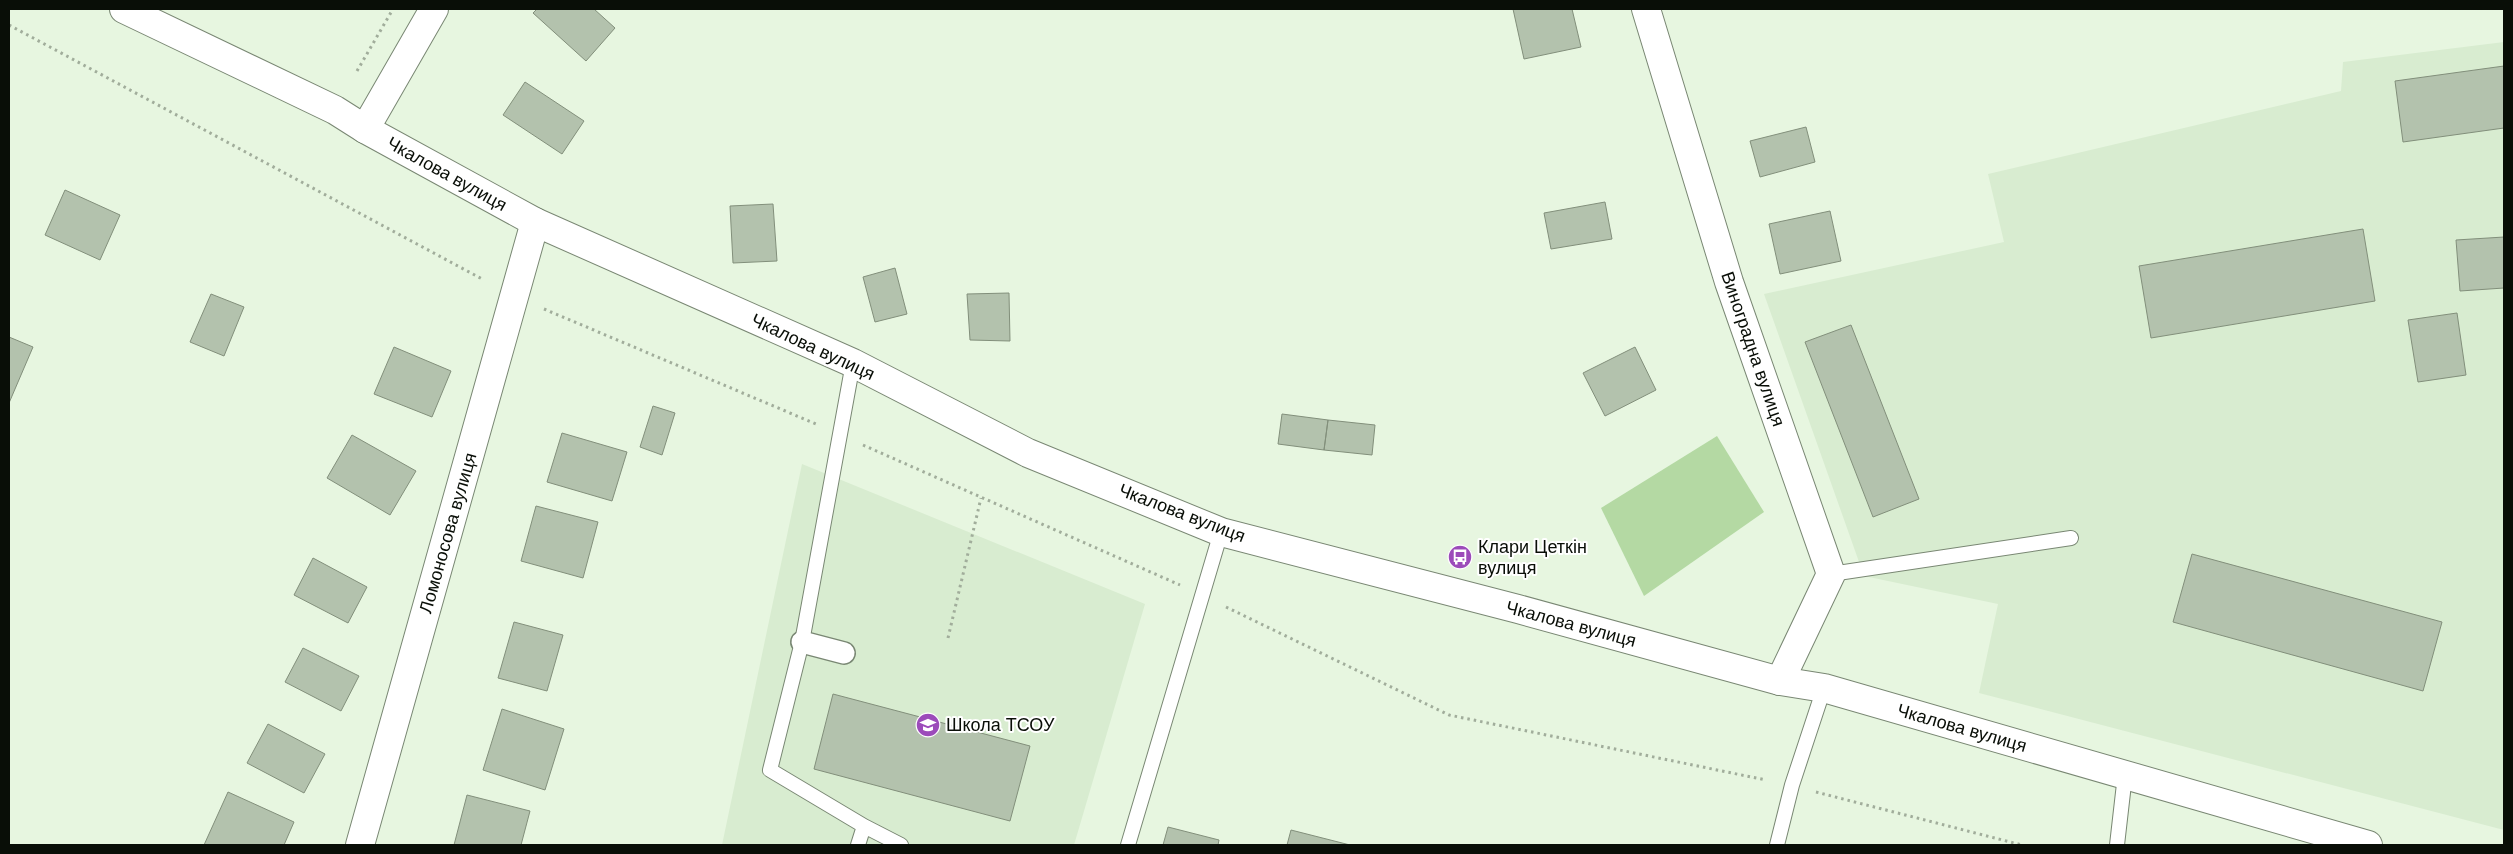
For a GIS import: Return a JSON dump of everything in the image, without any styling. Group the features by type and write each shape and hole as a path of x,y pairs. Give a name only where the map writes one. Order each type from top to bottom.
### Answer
{"main road":[{"name":"Чкалова вулиця","path":"124,9 335,110 365,129 536,222 853,363 1028,453 1221,532 1518,609 1780,681 1824,688 2368,845"},
{"path":"365,129 434,9"},
{"name":"Виноградна вулиця","path":"1646,9 1729,282 1831,574"},
{"name":"Ломоносова вулиця","path":"360,845 536,222"},
{"path":"1780,681 1831,574"}],"street":[{"path":"802,642 844,653"}],"lane":[{"path":"853,363 802,642 770,770 864,826 901,845"},
{"path":"1128,845 1221,532"},
{"path":"1831,574 2072,538"},
{"path":"1777,845 1792,785 1824,688"},
{"path":"2117,845 2125,775"},
{"path":"858,845 864,826"}],"path":[{"path":"357,71 393,9"},
{"path":"9,25 515,297 840,434 1202,595 1449,715 1792,785 2022,845"},
{"path":"948,638 981,498"}],"shaded area":[{"path":"2504,42 2504,830 1979,693 1998,604 1864,576 1764,294 2004,242 1988,174 2341,91 2343,62"},
{"name":"Школа ТСОУ","path":"802,464 1145,604 1074,845 722,845"}],"green space":[{"path":"1717,436 1764,512 1644,596 1601,508"}],"building":[{"path":"537,9 594,9 615,28 586,61 533,13"},
{"path":"1513,9 1572,9 1581,47 1524,59"},
{"path":"2504,66 2504,128 2403,142 2395,81"},
{"path":"525,82 584,121 562,154 503,115"},
{"path":"1806,127 1815,162 1760,177 1750,141"},
{"path":"65,190 120,215 100,260 45,235"},
{"path":"1605,202 1612,239 1551,249 1544,213"},
{"path":"773,204 777,261 733,263 730,206"},
{"path":"1830,211 1841,261 1780,274 1769,224"},
{"path":"2363,229 2375,301 2151,338 2139,266"},
{"path":"2504,237 2504,288 2460,291 2456,240"},
{"path":"895,268 907,314 875,322 863,277"},
{"path":"1009,293 1010,341 970,340 967,294"},
{"path":"211,294 244,307 224,356 190,342"},
{"path":"2457,313 2466,375 2418,382 2408,320"},
{"path":"1851,325 1919,499 1873,517 1805,342"},
{"path":"9,337 33,347 9,403"},
{"path":"394,347 451,371 432,417 374,394"},
{"path":"1635,347 1656,390 1605,416 1583,373"},
{"path":"653,406 675,413 662,455 640,447"},
{"path":"1282,414 1328,420 1324,450 1278,444"},
{"path":"1328,420 1375,425 1372,455 1324,450"},
{"path":"562,433 627,452 612,501 547,482"},
{"path":"352,435 416,471 390,515 327,478"},
{"path":"536,506 598,522 583,578 521,561"},
{"path":"2192,554 2442,622 2423,691 2173,622"},
{"path":"313,558 367,587 348,623 294,595"},
{"path":"514,622 563,635 547,691 498,678"},
{"path":"303,648 359,676 341,711 285,682"},
{"path":"833,694 1030,746 1010,821 814,769"},
{"path":"502,709 564,729 545,790 483,770"},
{"path":"268,724 325,754 304,793 247,763"},
{"path":"228,792 294,822 284,845 204,845"},
{"path":"467,795 530,811 521,845 454,845"},
{"path":"1168,827 1219,840 1218,845 1163,845"},
{"path":"1291,830 1350,845 1287,845"}],"place":[{"name":"Клари Цеткін вулиця","path":"1460,557"},
{"name":"Школа ТСОУ","path":"928,725"}]}
